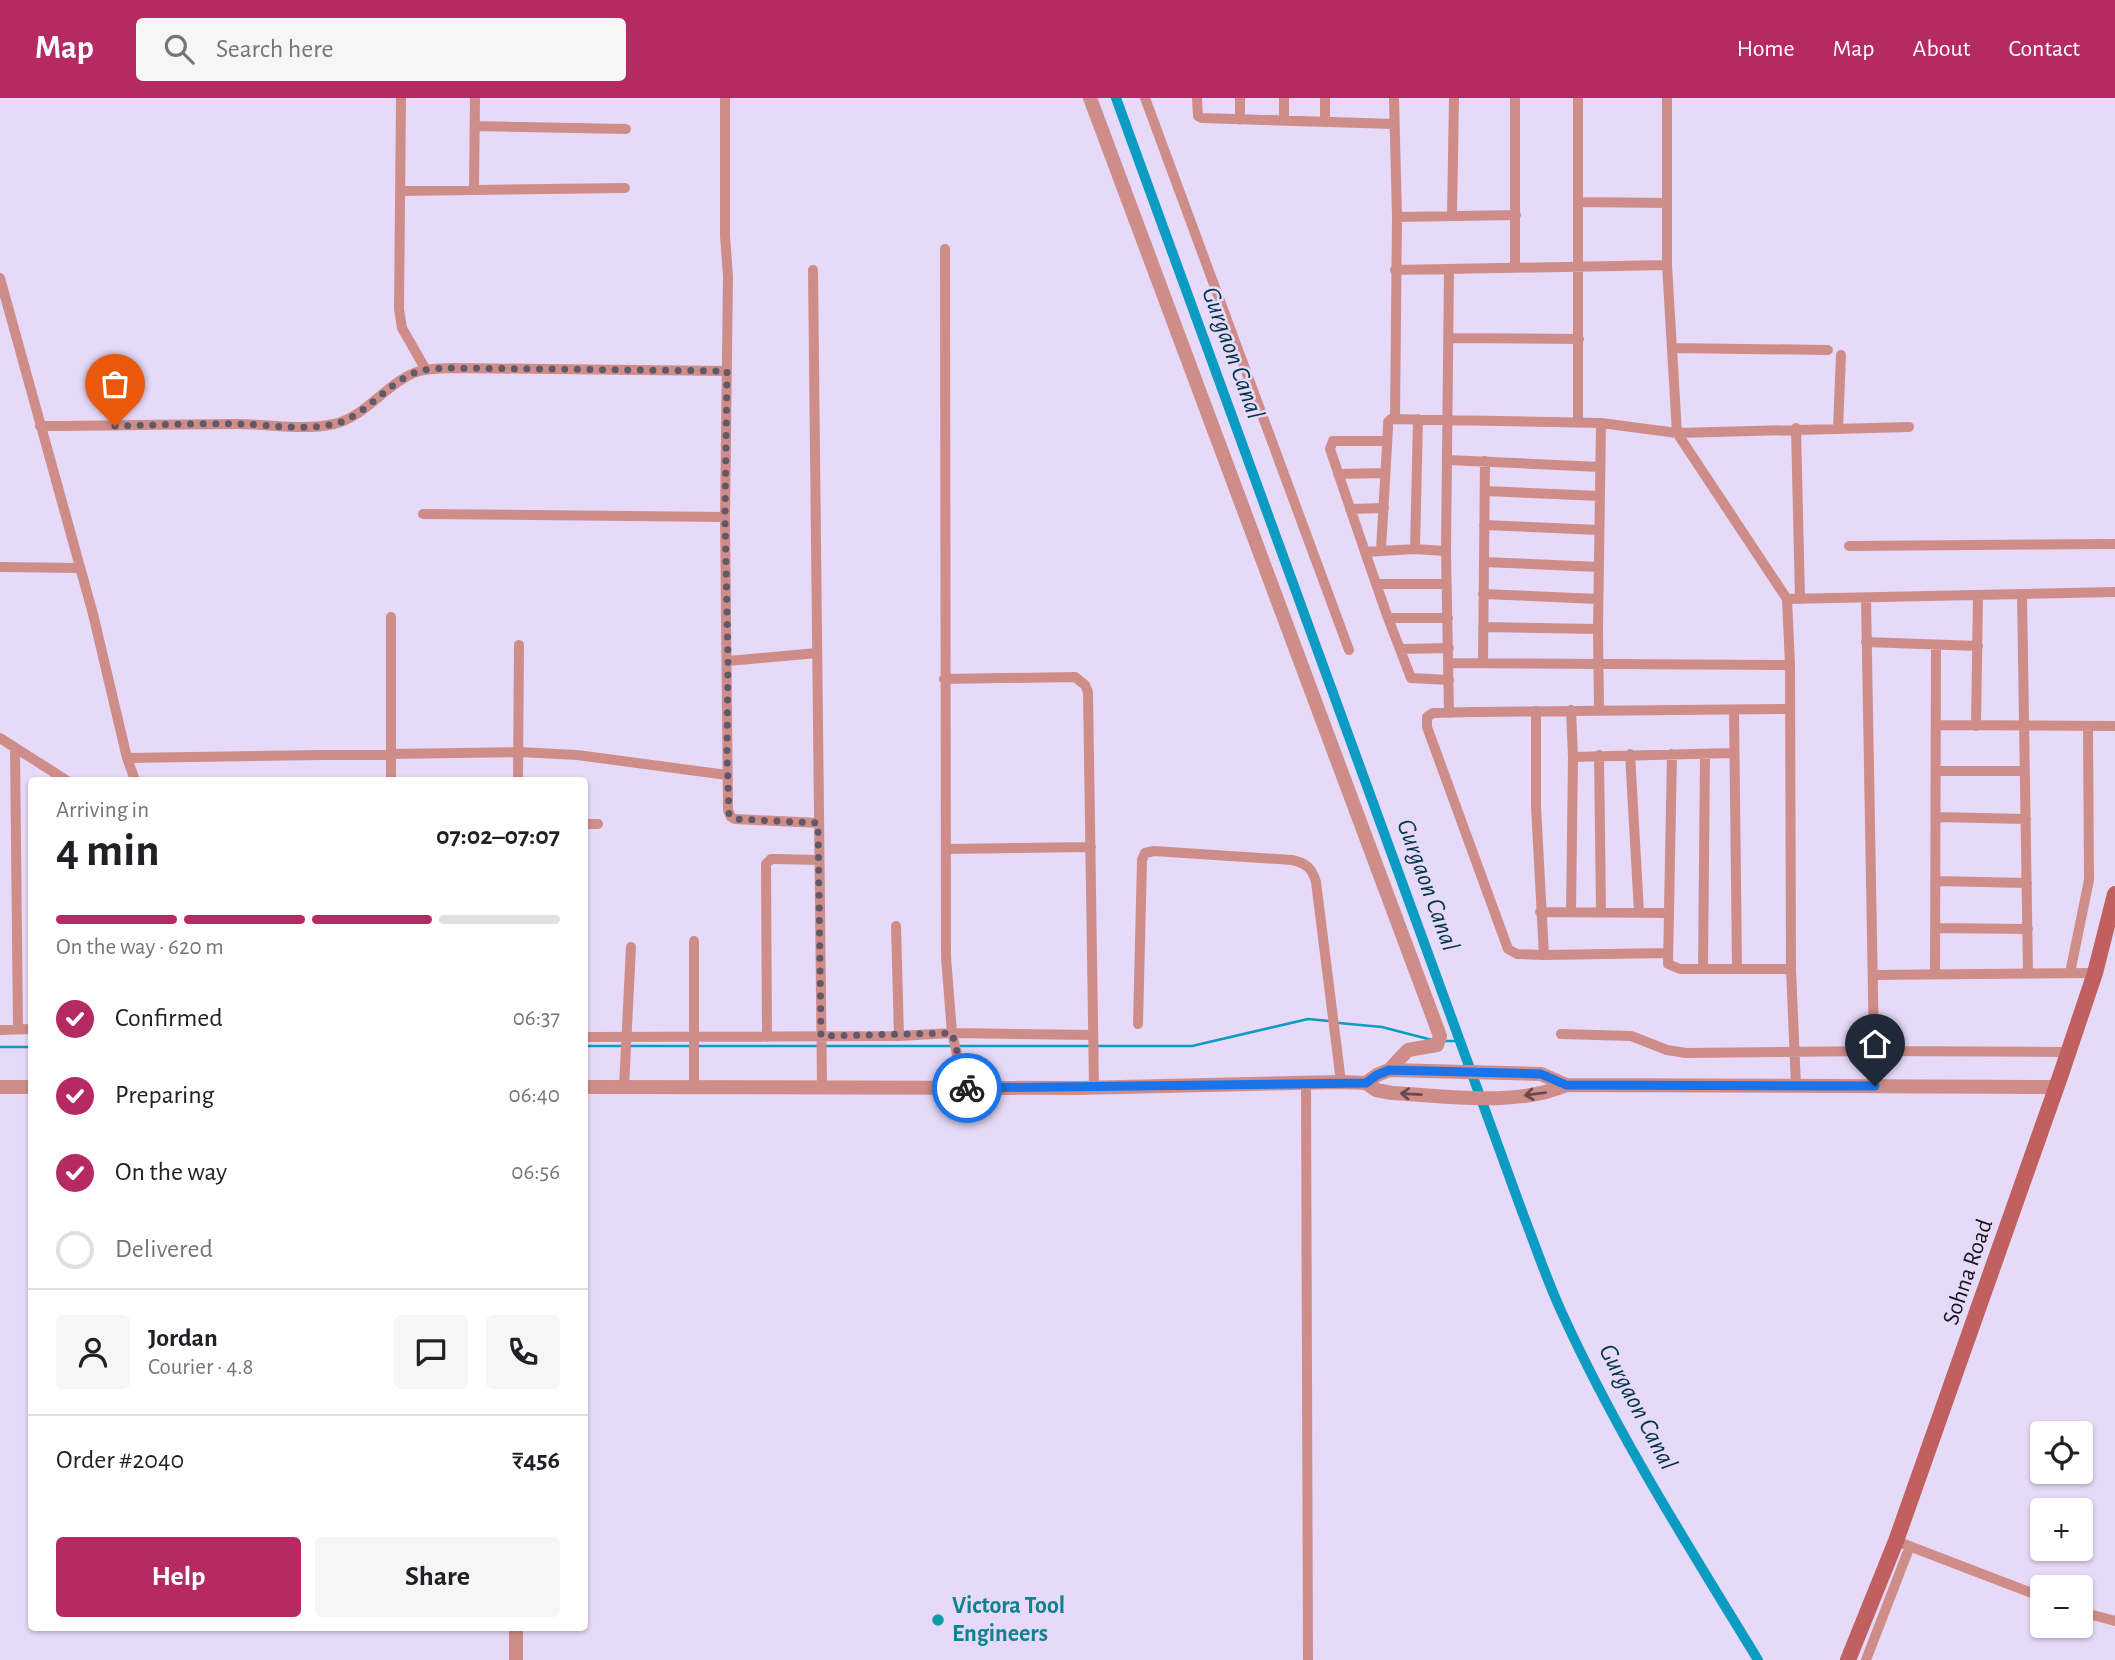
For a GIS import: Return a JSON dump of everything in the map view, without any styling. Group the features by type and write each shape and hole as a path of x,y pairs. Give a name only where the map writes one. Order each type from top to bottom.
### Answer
{"main road":[{"name":"Sohna Road","path":"1848,1660 1903,1543 2095,973 2115,894"}],"street":[{"path":"401,98 399,309 402,328 426,370"},
{"path":"474,188 475,98"},
{"path":"725,98 725,236 728,276 725,517 728,810 731,817 818,823"},
{"path":"1090,98 1439,1041 1433,1046 1408,1050 1389,1070"},
{"path":"1144,98 1349,650"},
{"path":"1197,98 1198,116 1240,120 1394,124"},
{"path":"1240,120 1241,98"},
{"path":"1284,98 1284,121"},
{"path":"1325,98 1325,122"},
{"path":"1394,98 1397,217 1395,419"},
{"path":"1452,215 1454,98"},
{"path":"1515,98 1515,268"},
{"path":"1578,98 1578,422"},
{"path":"1667,98 1667,265 1677,433 1787,599 1790,666 1791,969 1796,1086"},
{"path":"475,126 626,129"},
{"path":"401,191 625,188"},
{"path":"1579,202 1667,203"},
{"path":"1397,217 1516,215"},
{"path":"945,249 946,957 954,1042 965,1088"},
{"path":"1395,270 1667,265"},
{"path":"1448,713 1450,663 1446,551 1449,269"},
{"path":"813,270 822,1086"},
{"path":"0,278 80,568 134,777"},
{"path":"1449,338 1579,339"},
{"path":"1672,348 1828,349"},
{"path":"1838,429 1841,355"},
{"path":"40,426 241,424 321,427 338,424 352,417 402,379 426,370 727,371"},
{"path":"1381,550 1388,422 1395,419 1601,423 1677,433 1909,427"},
{"path":"1415,549 1418,419"},
{"path":"1599,709 1601,423"},
{"path":"1796,428 1800,599"},
{"path":"1387,441 1332,442 1330,449 1364,552 1411,678 1449,680"},
{"path":"1448,460 1600,467"},
{"path":"1483,662 1485,461"},
{"path":"1338,474 1385,473"},
{"path":"1485,491 1600,496"},
{"path":"1350,509 1384,508"},
{"path":"423,514 725,517"},
{"path":"1485,525 1599,530"},
{"path":"1849,546 2115,544"},
{"path":"1364,552 1415,549 1446,551"},
{"path":"1484,562 1599,567"},
{"path":"0,567 80,568"},
{"path":"1377,584 1446,584"},
{"path":"1787,599 2115,592"},
{"path":"1483,594 1598,599"},
{"path":"2022,594 2028,974"},
{"path":"1976,726 1978,595"},
{"path":"1866,598 1874,1051"},
{"path":"391,617 391,777"},
{"path":"1388,618 1448,618"},
{"path":"1483,627 1598,629"},
{"path":"1866,642 1978,646"},
{"path":"519,645 519,777"},
{"path":"1935,974 1936,645"},
{"path":"1400,649 1449,648"},
{"path":"728,661 817,653"},
{"path":"1450,663 1790,666"},
{"path":"944,679 1075,677 1085,685 1088,692 1094,1088"},
{"path":"1668,953 1513,953 1505,944 1470,840 1427,727 1429,715 1599,709 1789,709"},
{"path":"1571,710 1571,912"},
{"path":"1734,710 1737,968"},
{"path":"1536,711 1540,912 1544,955"},
{"path":"1937,725 2115,726"},
{"path":"2070,974 2089,876 2088,727"},
{"path":"0,738 61,777"},
{"path":"15,748 18,1029"},
{"path":"127,758 519,752 577,755 727,775"},
{"path":"1573,757 1734,753"},
{"path":"1630,754 1639,912"},
{"path":"1672,754 1668,964 1675,968 1791,969"},
{"path":"1703,968 1705,754"},
{"path":"1599,755 1601,911"},
{"path":"1937,771 2025,771"},
{"path":"1936,817 2026,819"},
{"path":"588,824 598,824"},
{"path":"946,849 1091,846"},
{"path":"1138,1024 1142,860 1145,853 1154,850 1292,860 1310,867 1316,882 1341,1082"},
{"path":"768,1037 766,864 771,859 819,860"},
{"path":"1935,881 2027,883"},
{"path":"1540,912 1669,913"},
{"path":"896,926 899,1036"},
{"path":"1935,929 2028,929"},
{"path":"694,941 694,1087"},
{"path":"624,1087 631,947"},
{"path":"1873,975 2095,973"},
{"path":"0,1030 28,1029"},
{"path":"1561,1034 1631,1036 1667,1050 1686,1053 2069,1052"},
{"path":"588,1038 626,1043 693,1043 768,1037 821,1043 899,1036 954,1042 1093,1044"},
{"path":"1366,1083 1389,1070 1541,1074 1566,1085"},
{"path":"588,1087 1094,1088 1341,1082 1366,1083 1382,1091 1458,1097 1542,1094 1566,1085 2057,1087"},
{"path":"1306,1084 1308,1660"},
{"path":"0,1087 28,1087"},
{"path":"1866,1660 1903,1543 2030,1593"},
{"path":"2093,1615 2115,1621"},
{"path":"516,1631 516,1660"}],"waterway":[{"name":"Gurgaon Canal","path":"1116,98 1551,1289 1583,1358 1630,1446 1758,1660"},
{"path":"1097,1046 1192,1046 1308,1019 1329,1021"},
{"path":"1339,1023 1382,1027 1432,1040"},
{"path":"1445,1041 1459,1041"},
{"path":"588,1046 621,1046"},
{"path":"628,1046 691,1046"},
{"path":"698,1046 817,1046"},
{"path":"824,1046 950,1046"},
{"path":"957,1046 1090,1046"},
{"path":"0,1047 28,1047"}],"way so far":[{"path":"115,426 241,424 321,427 338,424 352,417 402,379 426,370 727,371 725,517 729,814 735,819 818,823 821,1036 952,1033 967,1088"}],"place":[{"name":"Victora Tool Engineers","path":"938,1620"}],"route":[{"path":"967,1088 1366,1083 1389,1070 1541,1074 1566,1085 1875,1086"}]}
